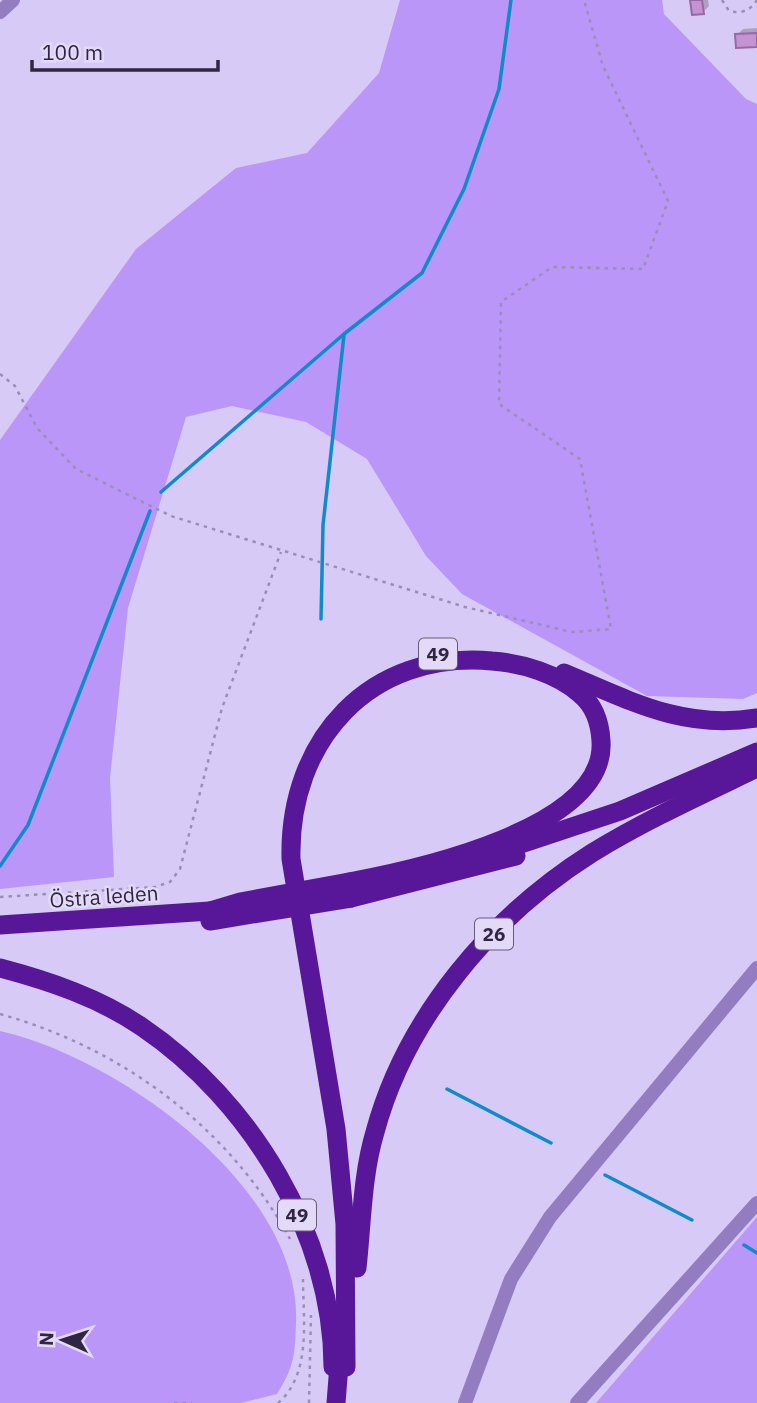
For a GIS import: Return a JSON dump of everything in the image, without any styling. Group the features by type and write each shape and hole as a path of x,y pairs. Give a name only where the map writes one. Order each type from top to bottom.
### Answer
{"highway":[{"name":"49","path":"334,1403 341,1322 335,1179 285,875 283,839 292,781 303,754 323,724 361,686 411,661 459,652 482,651 527,659 668,715 723,722 757,718"},
{"name":"49","path":"346,1367 348,1308 342,1185 336,1129 291,859 293,815 303,774 321,740 346,709 386,680 430,664 479,660 516,665 563,682 591,705 600,733 598,761 582,790 559,810 503,838 464,853 350,890"},
{"path":"350,890 440,868 620,811 757,752"},
{"path":"0,937 99,933 210,916 350,890 534,850 643,812 757,761"},
{"name":"26","path":"346,1367 362,1209 374,1133 403,1056 426,1016 484,944 516,911 557,877 635,829 757,768"},
{"name":"Östra leden","path":"0,925 210,916"},
{"name":"49","path":"0,968 71,991 141,1026 199,1072 245,1126 289,1197 315,1262 331,1323 334,1403"}],"street":[{"path":"0,12 13,0"},
{"path":"464,1403 511,1279 550,1217 757,968"},
{"path":"577,1403 757,1203"}],"path":[{"path":"0,374 15,386 37,428 76,469 171,516 305,560 465,607 572,632 611,629 580,459 499,404 501,302 552,267 643,269 668,201 603,66 584,0"},
{"path":"722,0 729,11 737,13 746,11 757,0"},
{"path":"0,897 155,887 170,882 180,869 222,708 281,552"},
{"path":"0,1014 80,1042 152,1084 185,1110 253,1180 294,1247"},
{"path":"278,1403 293,1388 301,1368 303,1268 312,1315 309,1403"},
{"path":"174,1403 192,1403"}],"shaded area":[{"path":"400,0 662,0 664,14 746,99 757,104 757,693 743,699 647,696 462,594 426,556 367,459 306,422 232,406 186,417 128,608 110,778 114,877 0,889 0,440 136,249 236,168 307,153 379,73"},
{"path":"0,1031 47,1046 97,1069 148,1100 195,1136 236,1178 269,1224 290,1273 296,1323 295,1344 290,1368 277,1394 241,1403 0,1403"},
{"path":"757,1217 757,1403 596,1403"}],"building":[{"path":"690,0 702,0 704,14 692,15"},
{"path":"757,33 757,47 736,48 735,34"}],"waterway":[{"path":"161,492 344,334 422,273 464,189 499,89 511,0"},
{"path":"321,619 323,525 344,335"},
{"path":"0,866 28,825 150,511"},
{"path":"447,1089 551,1143"},
{"path":"605,1175 692,1220"},
{"path":"744,1245 757,1253"}]}
